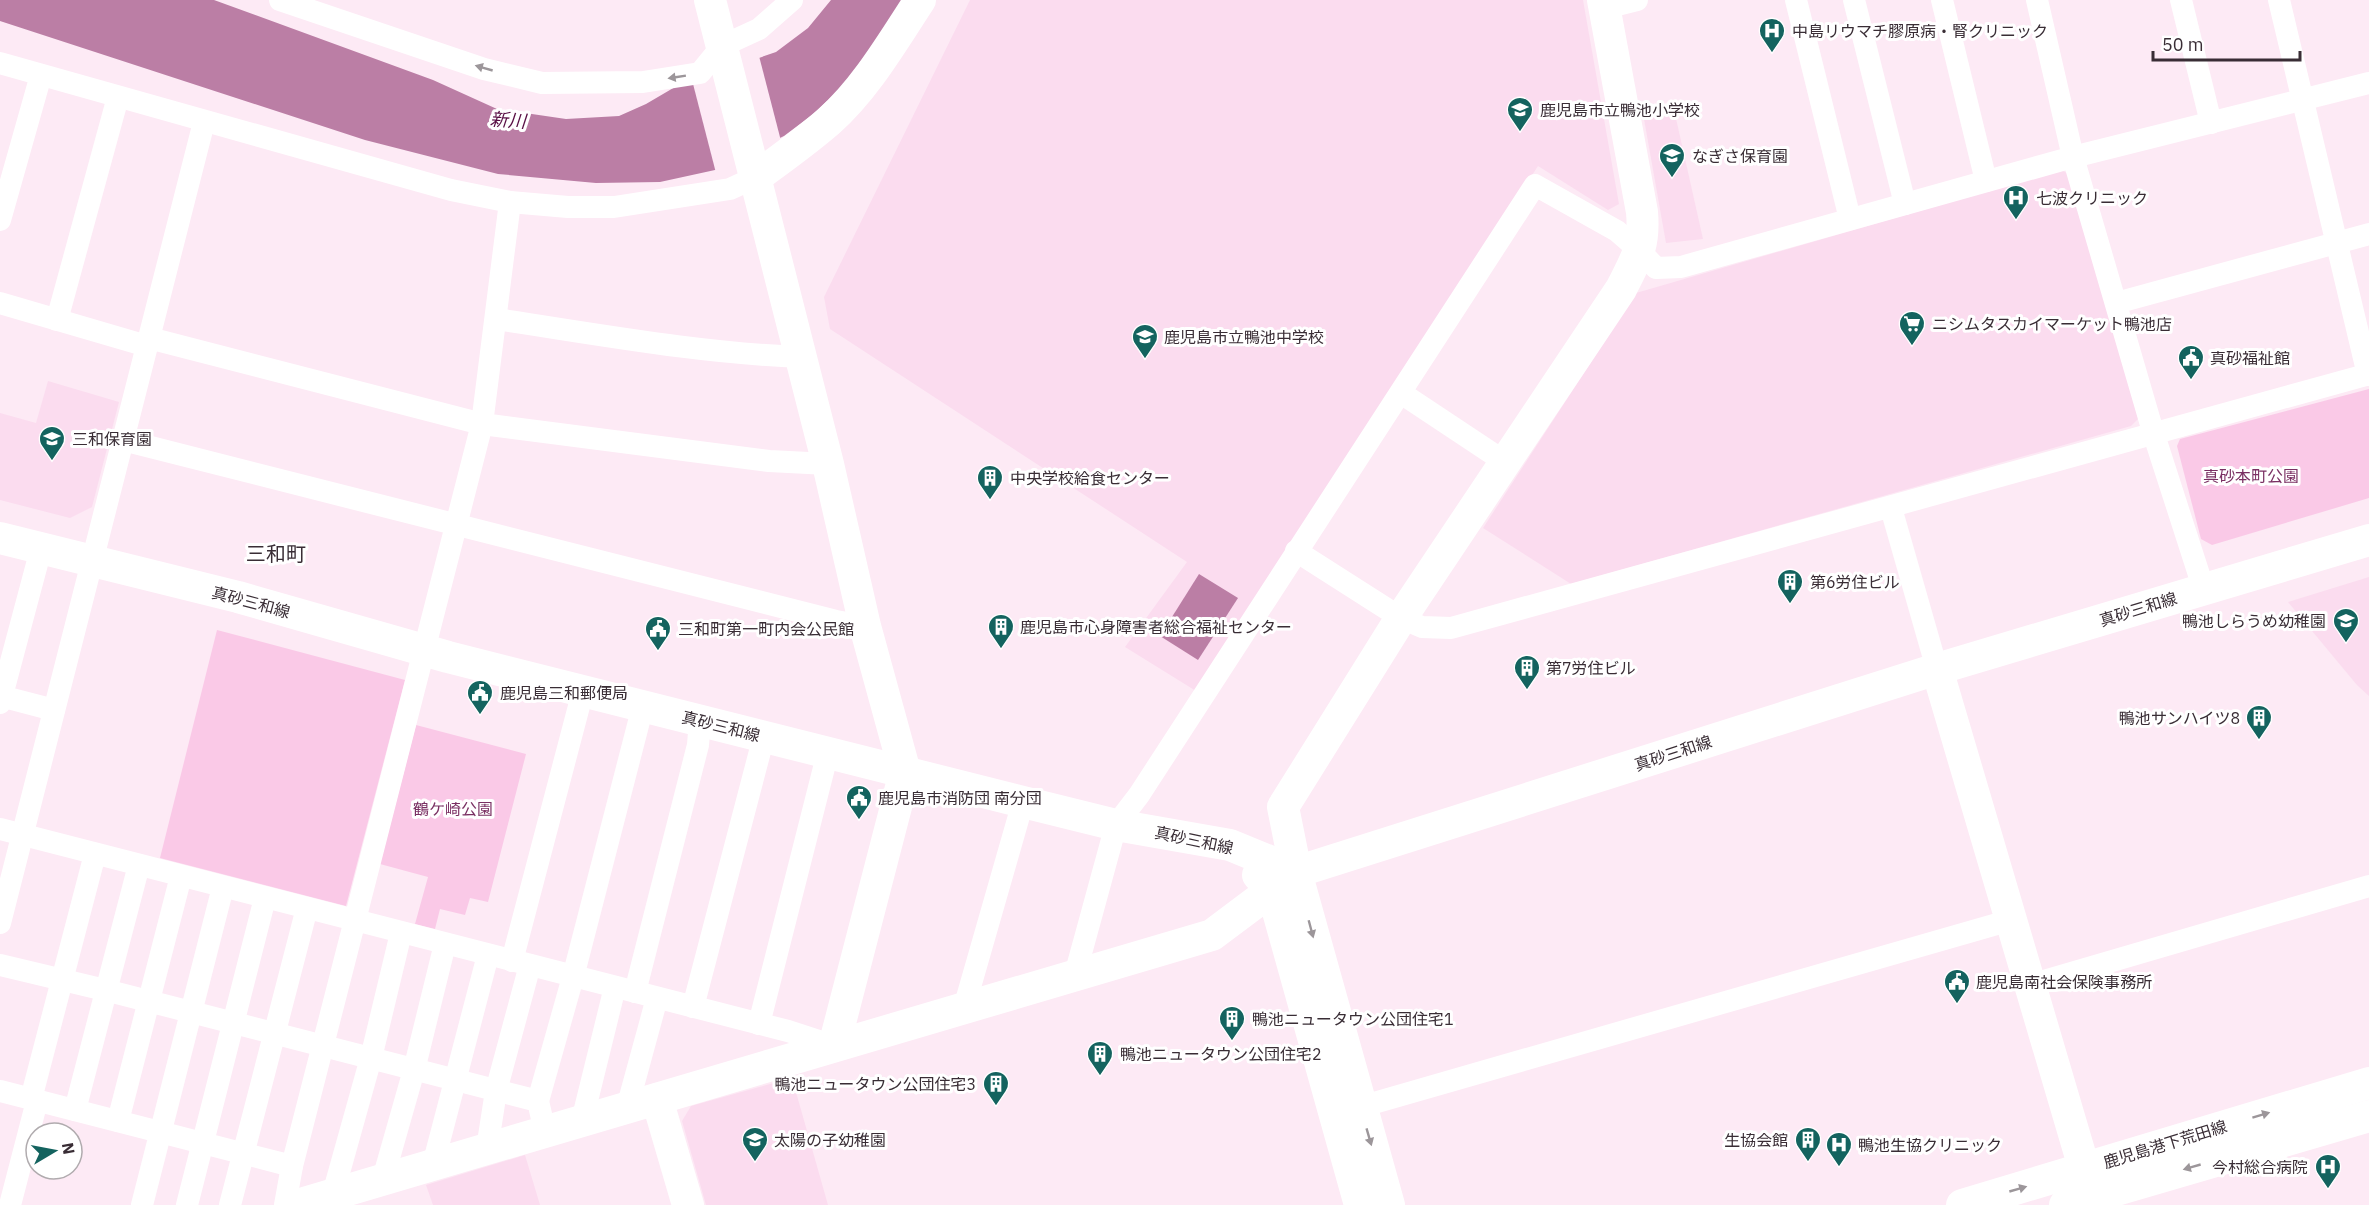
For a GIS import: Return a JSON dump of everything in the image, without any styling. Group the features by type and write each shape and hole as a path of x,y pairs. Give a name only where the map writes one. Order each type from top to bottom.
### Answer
{"street":[{"path":"280,0 484,69 542,83 643,82 700,74 722,46 759,29 792,0"},
{"path":"710,0 828,464 865,626 905,772 834,1046"},
{"path":"0,63 451,190 510,202 568,207 614,207 730,189 754,170 830,120 886,53 920,0"},
{"path":"1360,1205 1284,881 1283,807 1401,618 1621,288 1641,251 1644,232 1642,212 1604,4 1637,0"},
{"path":"1796,0 1850,219"},
{"path":"1854,0 1905,204"},
{"path":"1942,0 1986,181"},
{"path":"2037,0 2073,157 2154,435 2204,590"},
{"path":"2181,0 2211,123"},
{"path":"1296,550 1401,618 1422,627 1451,628 1891,508 2368,374 2278,0"},
{"path":"0,220 42,75"},
{"path":"1075,975 1116,825 1139,795 1535,185 1617,231 1641,251 1656,268 1681,267 2073,157 2369,83"},
{"path":"57,320 118,97"},
{"path":"0,923 204,122"},
{"path":"285,1205 292,1166 482,424 510,202"},
{"path":"2116,303 2369,234"},
{"path":"0,303 57,320 482,424 769,461 828,464"},
{"path":"496,319 769,356 801,357"},
{"path":"1401,393 1505,462"},
{"path":"123,440 836,621 865,626"},
{"path":"1891,508 2030,986 2084,1194"},
{"name":"真砂三和線","path":"0,538 238,597 424,651 1023,802 1116,825 1230,845 1284,881 1937,669 2369,540"},
{"path":"41,549 0,699 54,710"},
{"path":"487,1149 521,963 584,691"},
{"path":"544,1132 538,1101 573,977 643,706"},
{"path":"582,1121 625,990 698,745 700,720"},
{"path":"693,1007 764,736"},
{"path":"759,1024 828,753"},
{"path":"964,1008 1023,802"},
{"path":"0,829 759,1024 834,1046"},
{"path":"10,1205 63,981 96,854"},
{"path":"75,1110 139,865"},
{"path":"118,1121 181,876"},
{"path":"297,1205 1212,934 1284,881"},
{"path":"1284,881 1360,1107 1389,1205"},
{"path":"2030,986 2369,886"},
{"path":"142,1205 223,887"},
{"path":"187,1205 265,898"},
{"path":"231,1205 307,909"},
{"path":"1360,1107 2010,920"},
{"path":"333,1194 371,1058 401,933"},
{"path":"383,1179 414,1070 445,944"},
{"path":"433,1165 488,955"},
{"path":"0,965 538,1101"},
{"path":"627,1108 657,998"},
{"name":"鹿児島港下荒田線","path":"2084,1194 2369,1083"},
{"path":"0,1091 292,1166"},
{"path":"657,1099 688,1205"},
{"name":"鹿児島港下荒田線","path":"1962,1205 2084,1194 2369,1116"}],"shaded area":[{"name":"鹿児島市立鴨池中学校","path":"970,0 1583,0 1619,204 1608,210 1538,166 1196,691 1125,647 1187,562 830,329 824,297"},
{"name":"なぎさ保育園","path":"1675,114 1703,239 1666,243 1644,119"},
{"path":"2061,170 2069,174 2139,418 2131,426 1571,584 1483,528 1636,293"},
{"name":"三和保育園","path":"48,381 119,402 92,507 70,518 0,500 0,413 36,423"},
{"name":"鴨池しらうめ幼稚園","path":"2369,577 2369,696 2357,685 2288,602"},
{"name":"太陽の子幼稚園","path":"792,1078 828,1205 706,1205 682,1121 691,1106"},
{"path":"525,1155 540,1205 433,1205 426,1185"}],"green space":[{"name":"真砂本町公園","path":"2369,389 2369,498 2212,545 2201,539 2177,446 2180,439"},
{"path":"217,630 405,680 346,906 160,858"},
{"name":"鶴ケ崎公園","path":"416,725 526,754 488,902 470,898 465,915 440,909 435,929 415,924 428,877 380,864"}],"water":[{"name":"新川","path":"0,0 214,0 433,80 497,109 566,119 619,116 675,87 776,52 808,28 831,0 906,0 842,87 812,115 784,136 715,170 660,182 596,183 498,174 365,140 0,21"},
{"path":"1199,574 1238,598 1198,660 1160,636"}],"pier":[{"path":"759,56 781,141 716,173 692,80"}],"place":[{"name":"中島リウマチ膠原病・腎クリニック","path":"1772,54"},
{"name":"鹿児島市立鴨池小学校","path":"1520,133"},
{"name":"なぎさ保育園","path":"1672,179"},
{"name":"七波クリニック","path":"2016,221"},
{"name":"ニシムタスカイマーケット鴨池店","path":"1912,347"},
{"name":"鹿児島市立鴨池中学校","path":"1145,360"},
{"name":"真砂福祉館","path":"2191,381"},
{"name":"三和保育園","path":"52,462"},
{"name":"中央学校給食センター","path":"990,501"},
{"name":"第6労住ビル","path":"1790,605"},
{"name":"鴨池しらうめ幼稚園","path":"2346,644"},
{"name":"鹿児島市心身障害者総合福祉センター","path":"1001,650"},
{"name":"三和町第一町内会公民館","path":"658,652"},
{"name":"第7労住ビル","path":"1527,691"},
{"name":"鹿児島三和郵便局","path":"480,716"},
{"name":"鴨池サンハイツ8","path":"2259,741"},
{"name":"鹿児島市消防団 南分団","path":"859,821"},
{"name":"鹿児島南社会保険事務所","path":"1957,1005"},
{"name":"鴨池ニュータウン公団住宅1","path":"1232,1042"},
{"name":"鴨池ニュータウン公団住宅2","path":"1100,1077"},
{"name":"鴨池ニュータウン公団住宅3","path":"996,1107"},
{"name":"太陽の子幼稚園","path":"755,1163"},
{"name":"生協会館","path":"1808,1163"},
{"name":"鴨池生協クリニック","path":"1839,1168"},
{"name":"今村総合病院","path":"2328,1190"}],"district":[{"name":"三和町","path":"276,553"}]}
